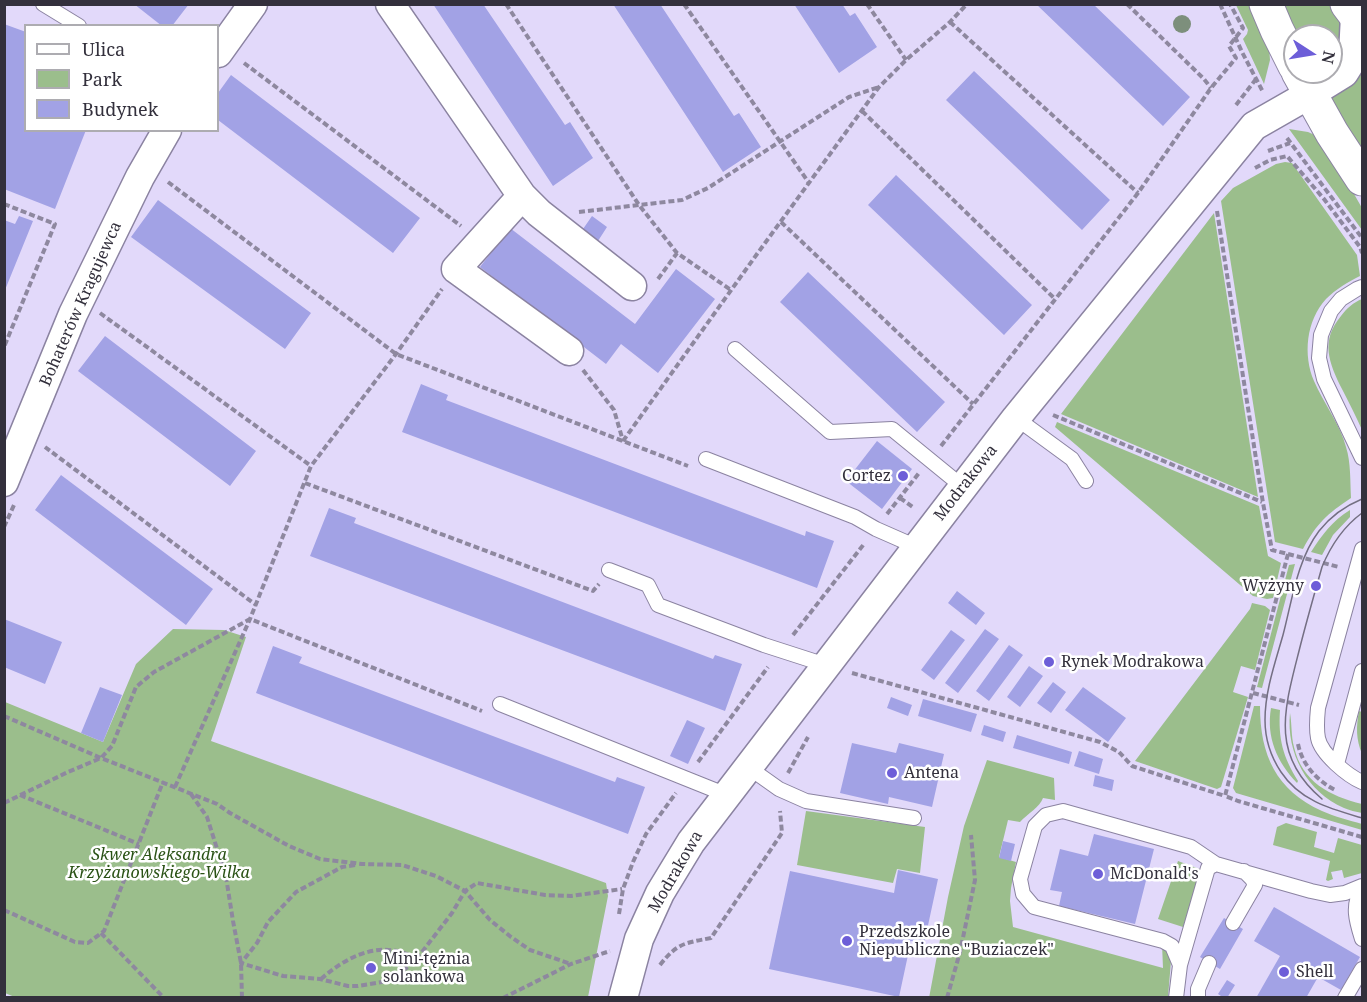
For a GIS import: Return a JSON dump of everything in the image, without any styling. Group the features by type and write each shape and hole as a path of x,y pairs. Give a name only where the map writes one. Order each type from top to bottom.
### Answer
{"street":[{"path":"228,56 253,4"},
{"path":"390,4 531,204 632,286"},
{"path":"1266,4 1283,42"},
{"name":"Modrakowa","path":"1343,73 1353,54 1355,15"},
{"name":"Modrakowa","path":"623,998 639,939 660,893 691,842 748,767 837,668 917,547 1016,418 1254,126 1294,84"},
{"path":"1305,84 1332,133 1362,179"},
{"name":"Bohaterów Kragujewca","path":"4,482 73,314 140,177 166,132"},
{"path":"531,204 480,241 456,269 569,351"}],"lane":[{"path":"43,4 76,24"},
{"path":"1362,287 1341,299 1331,311 1321,335 1319,358 1324,379 1362,458"},
{"path":"735,349 830,432 892,429 963,487"},
{"path":"1016,418 1072,459 1086,481"},
{"path":"706,459 855,516 876,529 917,547"},
{"path":"1362,549 1318,708 1316,723 1318,740 1324,750 1337,764 1362,782"},
{"path":"609,570 648,585 658,605 764,645 837,668"},
{"path":"1337,764 1362,671"},
{"path":"500,704 727,795"},
{"path":"748,767 779,789 806,801 914,818"},
{"path":"1180,965 1172,946 1163,940 1034,907 1023,894 1020,879 1035,826 1046,814 1063,811 1191,847 1216,864 1330,895 1362,888"},
{"path":"1176,998 1180,965 1208,868 1216,864"},
{"path":"1233,923 1255,885 1244,871"},
{"path":"1362,888 1357,897 1356,912 1362,939"},
{"path":"1198,998 1198,989 1209,963"},
{"path":"1345,998 1362,969"}],"path":[{"path":"506,4 639,205 676,253 731,290"},
{"path":"684,4 809,183"},
{"path":"867,4 906,60"},
{"path":"623,441 879,87 967,4"},
{"path":"1127,4 1211,88"},
{"path":"1220,4 1242,52"},
{"path":"1230,4 1243,28 1229,46 1236,58"},
{"path":"950,22 1138,194"},
{"path":"228,56 480,241"},
{"path":"531,204 561,214 682,200 708,188 849,97 879,87"},
{"path":"862,111 1055,299"},
{"path":"1290,143 1362,238"},
{"path":"1287,156 1360,246 1362,254"},
{"path":"162,179 396,354 693,468"},
{"path":"4,204 56,224 4,347"},
{"path":"1217,210 1272,550 1356,572"},
{"path":"781,222 973,404"},
{"path":"175,788 256,605 310,466 396,354 456,269"},
{"path":"96,309 310,466"},
{"path":"569,351 614,410 623,441"},
{"path":"1044,412 1263,503"},
{"path":"40,443 256,605"},
{"path":"305,483 593,591 609,570"},
{"path":"1225,796 1288,554"},
{"path":"250,619 482,711 500,704"},
{"path":"5,803 101,758 112,746 136,687 154,672 250,619"},
{"path":"837,668 1100,742 1119,752 1132,766 1238,801 1362,837"},
{"path":"1253,693 1299,705"},
{"path":"4,716 217,804 289,846 320,859 362,864 402,865 436,876 465,891 490,920 511,938 530,950 571,964"},
{"path":"658,974 660,965 670,951 684,943 711,938 782,833 779,789 800,749"},
{"path":"4,910 75,942 88,943 101,933 163,783"},
{"path":"190,794 207,817 226,877 242,963 242,998"},
{"path":"20,795 139,844"},
{"path":"947,998 960,952 975,880 971,835"},
{"path":"242,963 257,943 268,922 296,892 342,867 362,864"},
{"path":"242,963 283,976 320,979 348,986 382,982 409,966 452,913 465,891 477,883 545,895 572,896 623,889"},
{"path":"101,933 165,998"},
{"path":"320,979 336,966 366,953 386,949 406,952 415,958"},
{"path":"503,998 571,964 611,951"}],"green space":[{"path":"1236,5 1251,5 1269,47 1270,60 1264,84 1243,39 1248,30"},
{"path":"1281,5 1331,5 1341,24 1290,24"},
{"path":"1343,27 1345,47 1343,50"},
{"path":"1362,51 1362,154 1325,96 1335,84 1343,84 1343,74"},
{"path":"1289,129 1308,132 1317,136 1326,145 1362,208 1362,230"},
{"path":"1292,163 1357,255 1360,276 1342,286 1326,299 1314,317 1308,338 1308,360 1314,381 1344,439 1349,459 1351,498 1323,520 1303,549 1275,542 1221,201 1233,188 1276,164"},
{"path":"1214,213 1258,497 1061,414"},
{"path":"1362,299 1362,430 1333,370 1329,343 1334,325 1350,306"},
{"path":"1057,422 1259,506 1268,556 1281,563 1273,598 1253,596 1055,427"},
{"path":"1350,510 1350,517 1333,535 1322,555 1311,552 1328,529"},
{"path":"1295,564 1262,688 1257,687 1289,565"},
{"path":"1252,603 1265,606 1270,610 1255,670 1241,666 1233,692 1248,697 1221,787 1217,789 1135,761 1250,609"},
{"name":"Skwer Aleksandra Krzyżanowskiego-Wilka","path":"173,629 224,630 246,637 211,741 606,883 608,896 588,997 17,998 5,993 5,702 103,742 136,664"},
{"path":"1254,706 1260,706 1263,740 1267,755 1282,781 1306,802 1327,813 1362,824 1362,830 1236,793 1233,788"},
{"path":"1271,708 1280,710 1283,747 1297,783 1284,766 1275,748 1270,729"},
{"path":"1359,711 1362,712 1362,754 1357,733"},
{"path":"1290,713 1292,739 1304,770 1319,786 1329,792 1362,804 1362,813 1344,808 1331,801 1319,792 1302,770 1296,756 1292,742"},
{"path":"987,760 1054,778 1055,800 1043,798 1020,822 1008,820 999,857 1016,862 1010,901 1013,927 1163,968 1162,944 1166,946 1171,961 1168,997 929,998 964,826"},
{"path":"806,811 925,827 920,873 897,869 893,883 797,865"},
{"path":"1286,823 1317,832 1314,847 1334,853 1338,838 1362,845 1362,873 1344,878 1342,870 1331,872 1333,879 1326,880 1330,861 1273,845 1277,827"},
{"path":"1178,861 1202,870 1183,927 1158,919"}],"building":[{"path":"134,4 189,4 174,24 159,24"},
{"path":"433,4 483,4 565,125 570,122 593,158 553,186"},
{"path":"613,4 660,4 734,116 739,113 761,147 723,172"},
{"path":"794,4 842,4 850,16 855,13 877,47 839,73"},
{"path":"1036,4 1093,4 1190,97 1163,126"},
{"path":"4,24 24,31 24,132 85,132 55,209 4,189"},
{"path":"974,71 1110,200 1082,230 946,100"},
{"path":"231,75 420,218 393,253 219,121 219,92"},
{"path":"896,175 1032,305 1004,335 868,205"},
{"path":"158,200 311,313 285,349 131,237"},
{"path":"19,216 33,221 5,290 4,220 15,224"},
{"path":"592,216 607,227 598,241 583,229"},
{"path":"510,228 635,324 676,269 715,299 658,373 621,344 606,364 480,267"},
{"path":"808,272 945,402 917,432 780,302"},
{"path":"105,336 256,451 230,486 78,371"},
{"path":"421,384 448,395 446,400 805,536 806,531 834,541 817,588 402,432"},
{"path":"877,441 912,469 882,509 846,481"},
{"path":"61,475 213,589 186,625 35,510"},
{"path":"329,508 356,518 354,523 713,659 715,655 742,664 725,711 310,556"},
{"path":"957,591 985,613 976,625 948,603"},
{"path":"4,619 62,642 45,684 4,667"},
{"path":"985,629 999,639 958,693 945,683"},
{"path":"951,630 965,640 934,680 921,670"},
{"path":"1009,645 1023,655 989,701 976,691"},
{"path":"273,646 302,657 299,663 615,782 617,777 645,787 628,834 256,693"},
{"path":"1029,666 1043,676 1020,707 1007,697"},
{"path":"1053,682 1066,692 1051,713 1037,703"},
{"path":"100,687 122,695 103,742 81,733"},
{"path":"1083,687 1126,718 1108,742 1065,710"},
{"path":"891,697 912,705 908,716 887,708"},
{"path":"923,699 977,714 971,732 918,716"},
{"path":"687,720 705,728 688,764 670,756"},
{"path":"984,725 1006,732 1003,742 981,735"},
{"path":"1017,735 1072,752 1069,764 1013,748"},
{"name":"Antena","path":"852,743 896,753 899,743 944,754 932,807 889,797 888,804 840,793"},
{"path":"1079,751 1103,759 1099,774 1074,766"},
{"path":"1095,775 1114,780 1112,791 1093,786"},
{"path":"1094,834 1154,849 1135,924 1059,906 1062,892 1050,890 1060,849 1088,856"},
{"path":"1003,841 1015,844 1011,861 999,858"},
{"path":"898,870 938,879 924,944 911,941 899,997 769,969 790,871 894,893"},
{"path":"1274,907 1360,957 1341,990 1318,977 1306,998 1256,998 1280,956 1254,941"},
{"path":"1224,918 1243,929 1220,969 1200,957"},
{"path":"1227,980 1235,985 1227,998 1224,998 1218,994"}],"tram line":[{"path":"1362,499 1328,521 1319,531 1305,555 1271,677 1265,720 1267,740 1272,754 1277,766 1289,782 1297,790 1317,802 1362,818"},
{"path":"1322,799 1305,782 1294,766 1285,731 1286,712 1294,672 1322,567 1338,537 1362,513"}],"place":[{"name":"Cortez","path":"903,476"},
{"name":"Wyżyny","path":"1316,586"},
{"name":"Rynek Modrakowa","path":"1049,662"},
{"name":"Antena","path":"892,773"},
{"name":"McDonald's","path":"1098,874"},
{"name":"Przedszkole Niepubliczne \"Buziaczek\"","path":"847,941"},
{"name":"Mini-tężnia solankowa","path":"371,968"},
{"name":"Shell","path":"1284,972"}]}
